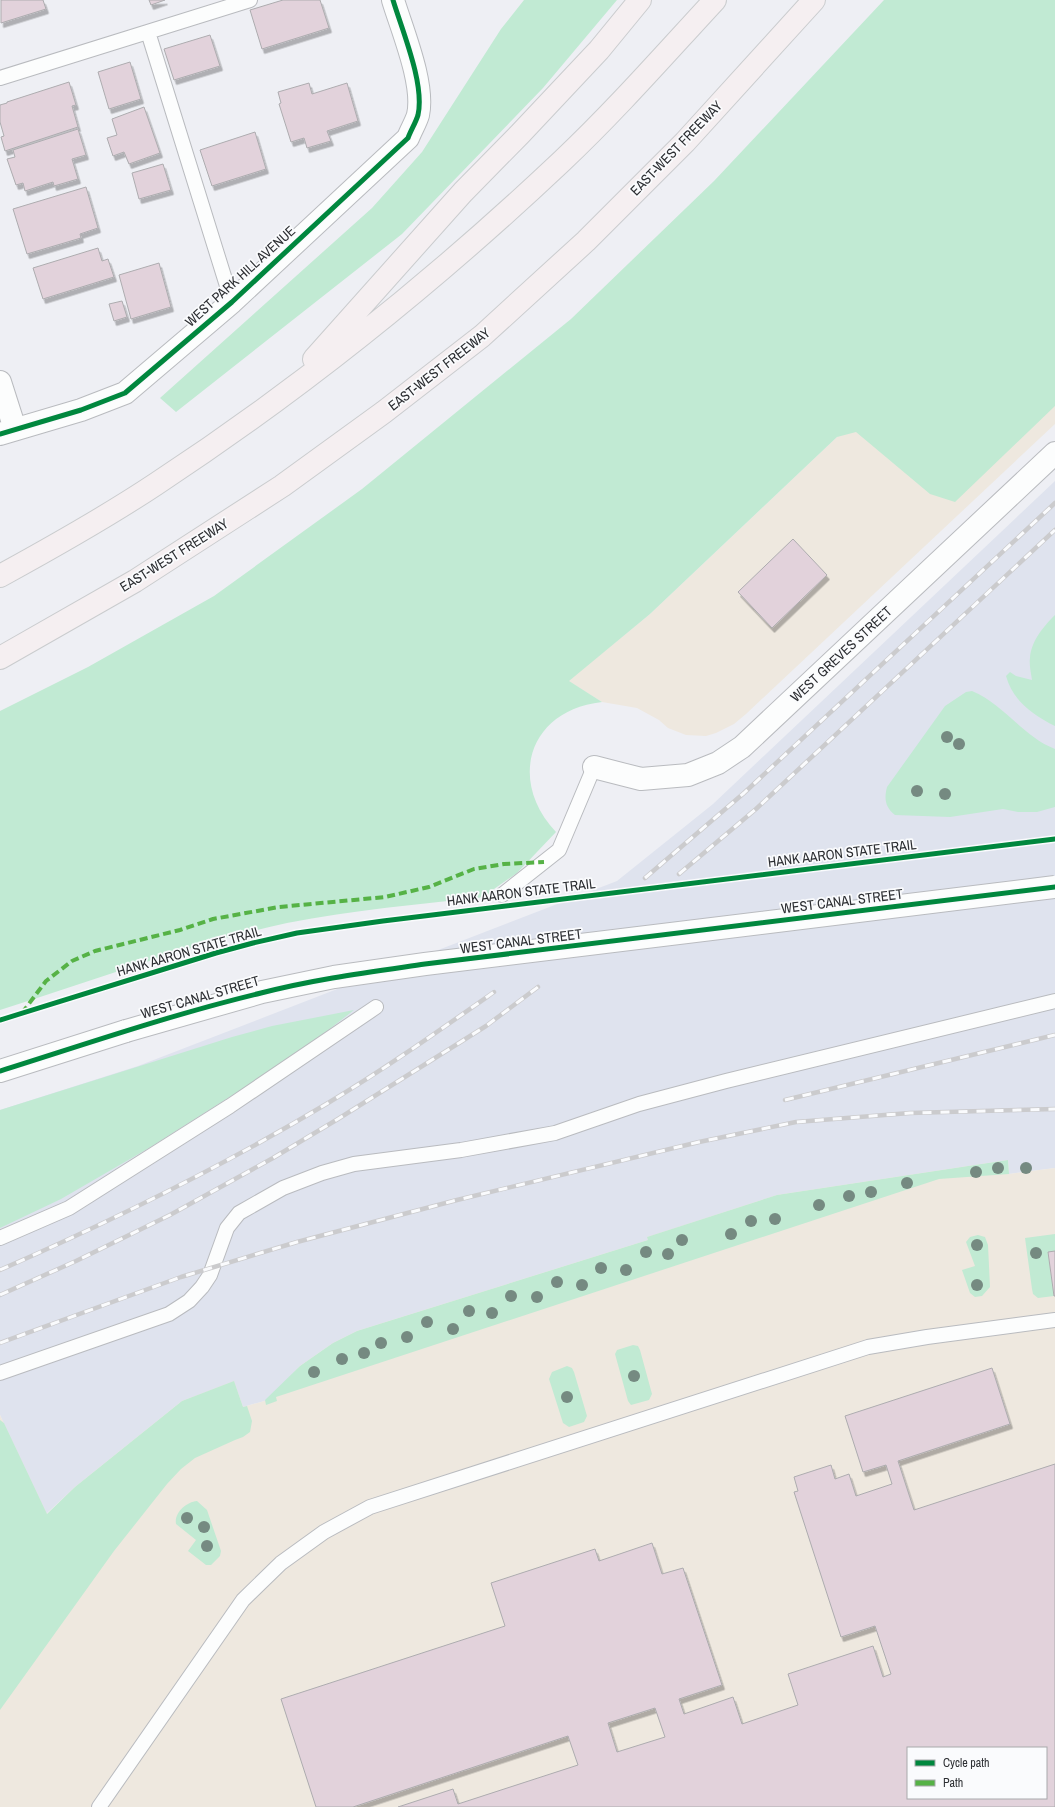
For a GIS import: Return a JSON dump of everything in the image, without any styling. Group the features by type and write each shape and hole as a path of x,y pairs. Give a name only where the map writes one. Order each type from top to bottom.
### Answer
{"highway":[{"path":"285,392 463,192 599,50 640,0"},
{"path":"0,576 87,528 156,484 355,340 466,248 563,160 715,0"},
{"name":"EAST-WEST FREEWAY","path":"0,658 135,581 282,486 384,412 482,336 586,241 685,142 814,0"}],"street":[{"name":"WEST PARK HILL AVENUE","path":"8,431 81,410 125,393 232,302 408,138 418,115 419,92 393,0"},
{"path":"0,382 8,431"},
{"name":"WEST GREVES STREET","path":"594,767 641,779 688,775 718,763 742,747 1055,453"},
{"name":"WEST CANAL STREET","path":"0,1071 126,1031 262,992 342,976 425,964 1055,887"}],"lane":[{"path":"0,78 250,0"},
{"path":"148,32 232,302"},
{"path":"502,895 559,850 594,767"},
{"path":"0,1373 169,1314 189,1301 202,1287 210,1275 227,1228 239,1213 283,1188 322,1173 354,1164 461,1150 555,1133 639,1104 726,1081 1055,1001"},
{"path":"0,1238 69,1208 224,1110 376,1007"},
{"path":"99,1807 243,1600 281,1563 324,1532 370,1508 868,1347 927,1337 1055,1320"}],"shaded area":[{"path":"1055,238 1055,424 746,714 734,724 716,733 706,736 686,735 668,728 659,720 637,708 602,702 568,681 650,614 837,437"},
{"path":"1055,481 1055,1168 1009,1174 1008,1160 777,1195 648,1237 648,1240 357,1331 333,1343 300,1366 268,1400 243,1407 234,1382 182,1401 75,1487 46,1514 0,1415 0,1110 138,1066 617,881 713,804"},
{"path":"1008,1160 1009,1174 1055,1168 1055,1807 0,1807 0,1415 47,1514 75,1487 182,1401 234,1381 243,1407 268,1400 300,1366 333,1343 357,1331 648,1240 647,1237 777,1195"}],"green space":[{"path":"524,0 617,0 543,88 402,234 176,412 160,398 372,208 422,152 501,29"},
{"path":"884,0 1055,0 1055,406 955,502 930,494 856,432 837,437 650,614 569,681 602,702 577,708 557,718 542,733 533,750 530,770 532,791 541,812 556,832 517,873 494,889 486,897 362,911 287,923 214,941 0,1010 0,711 88,667 214,596 362,489 571,319 714,181"},
{"path":"1055,615 1055,726 1032,712 1019,700 1009,685 1006,676 1010,672 1016,676 1032,680 1030,661 1035,640"},
{"path":"972,691 994,704 1033,737 1055,749 1055,807 1037,812 1018,812 1003,809 950,817 895,815 887,806 887,787 945,706 966,692"},
{"path":"354,1010 327,1031 258,1079 149,1148 61,1199 0,1228 0,1110 232,1037 272,1026"},
{"path":"1008,1160 1009,1174 939,1179 276,1397 277,1401 266,1405 265,1400 300,1366 333,1343 357,1331 648,1240 647,1237 777,1195"},
{"path":"1055,1234 1055,1251 1048,1253 1054,1296 1038,1298 1033,1294 1025,1238"},
{"path":"978,1235 985,1237 988,1245 990,1287 982,1296 975,1297 970,1293 962,1270 975,1266 966,1242 970,1237"},
{"path":"633,1345 638,1346 640,1350 652,1394 649,1400 631,1405 628,1401 615,1354 617,1350"},
{"path":"567,1366 572,1368 574,1372 587,1416 584,1422 569,1427 563,1423 549,1379 552,1372"},
{"path":"234,1381 243,1407 247,1406 252,1421 250,1432 243,1437 195,1458 181,1469 167,1484 114,1551 0,1710 0,1420 4,1423 47,1514 75,1487 182,1401"},
{"path":"197,1501 207,1510 221,1551 220,1556 211,1565 206,1565 188,1551 196,1540 176,1524 179,1512 189,1503"}],"building":[{"path":"1,0 43,0 46,9 1,23"},
{"path":"149,0 165,0 151,5"},
{"path":"283,0 320,0 329,28 262,49 250,10"},
{"path":"210,35 220,66 174,80 164,49"},
{"path":"130,62 141,99 109,109 98,72"},
{"path":"69,82 76,105 72,106 78,127 5,151 1,137 4,136 0,122 0,105"},
{"path":"309,83 312,94 347,83 358,121 327,131 331,141 307,148 304,138 291,142 279,104 281,103 278,92"},
{"path":"144,107 160,153 129,164 124,152 113,156 107,138 117,135 112,119"},
{"path":"78,129 86,155 72,159 78,179 54,186 53,182 25,191 23,183 16,185 7,159 15,157 13,150"},
{"path":"255,132 266,169 212,186 200,150"},
{"path":"163,164 171,190 139,199 132,173"},
{"path":"86,187 98,228 80,234 81,238 27,254 13,209"},
{"path":"98,248 102,261 108,259 114,277 43,299 33,268"},
{"path":"159,263 171,307 131,319 119,275"},
{"path":"122,301 127,317 114,321 109,304"},
{"path":"793,539 827,575 772,628 738,592"},
{"path":"1055,1251 1055,1296 1054,1296 1048,1252"},
{"path":"992,1368 1010,1424 898,1461 914,1510 1055,1464 1055,1807 398,1807 453,1789 458,1804 578,1765 568,1736 353,1807 316,1807 281,1699 505,1626 491,1583 595,1549 599,1561 652,1543 662,1574 683,1568 722,1685 679,1699 684,1714 733,1697 742,1724 798,1705 788,1674 873,1646 883,1677 891,1674 875,1626 841,1637 794,1492 798,1491 794,1477 831,1465 835,1479 849,1474 856,1496 892,1484 886,1465 863,1472 845,1416","holes":["655,1708 665,1737 617,1752 608,1723"]}],"railway":[{"path":"645,878 744,793 1055,503"},
{"path":"679,874 756,809 1055,530"},
{"path":"0,1295 76,1261 170,1215 273,1158 486,1026 538,987"},
{"path":"0,1270 167,1192 248,1149 370,1077 494,992"},
{"path":"785,1100 1055,1035"},
{"path":"0,1343 181,1277 297,1242 457,1200 699,1142 796,1122 910,1113 1055,1109"}],"marked path":[{"path":"22,1013 46,981 72,961 95,951 180,930 213,919 279,907 385,897 429,887 474,869 504,864 544,862"}],"cycle path":[{"path":"0,434 81,410 125,393 232,302 408,138 418,115 418,88 412,57 393,0"},
{"name":"HANK AARON STATE TRAIL","path":"0,1020 216,953 297,933 383,921 1055,839"},
{"path":"0,1071 195,1010 281,988 322,980 425,964 1055,887"}]}
